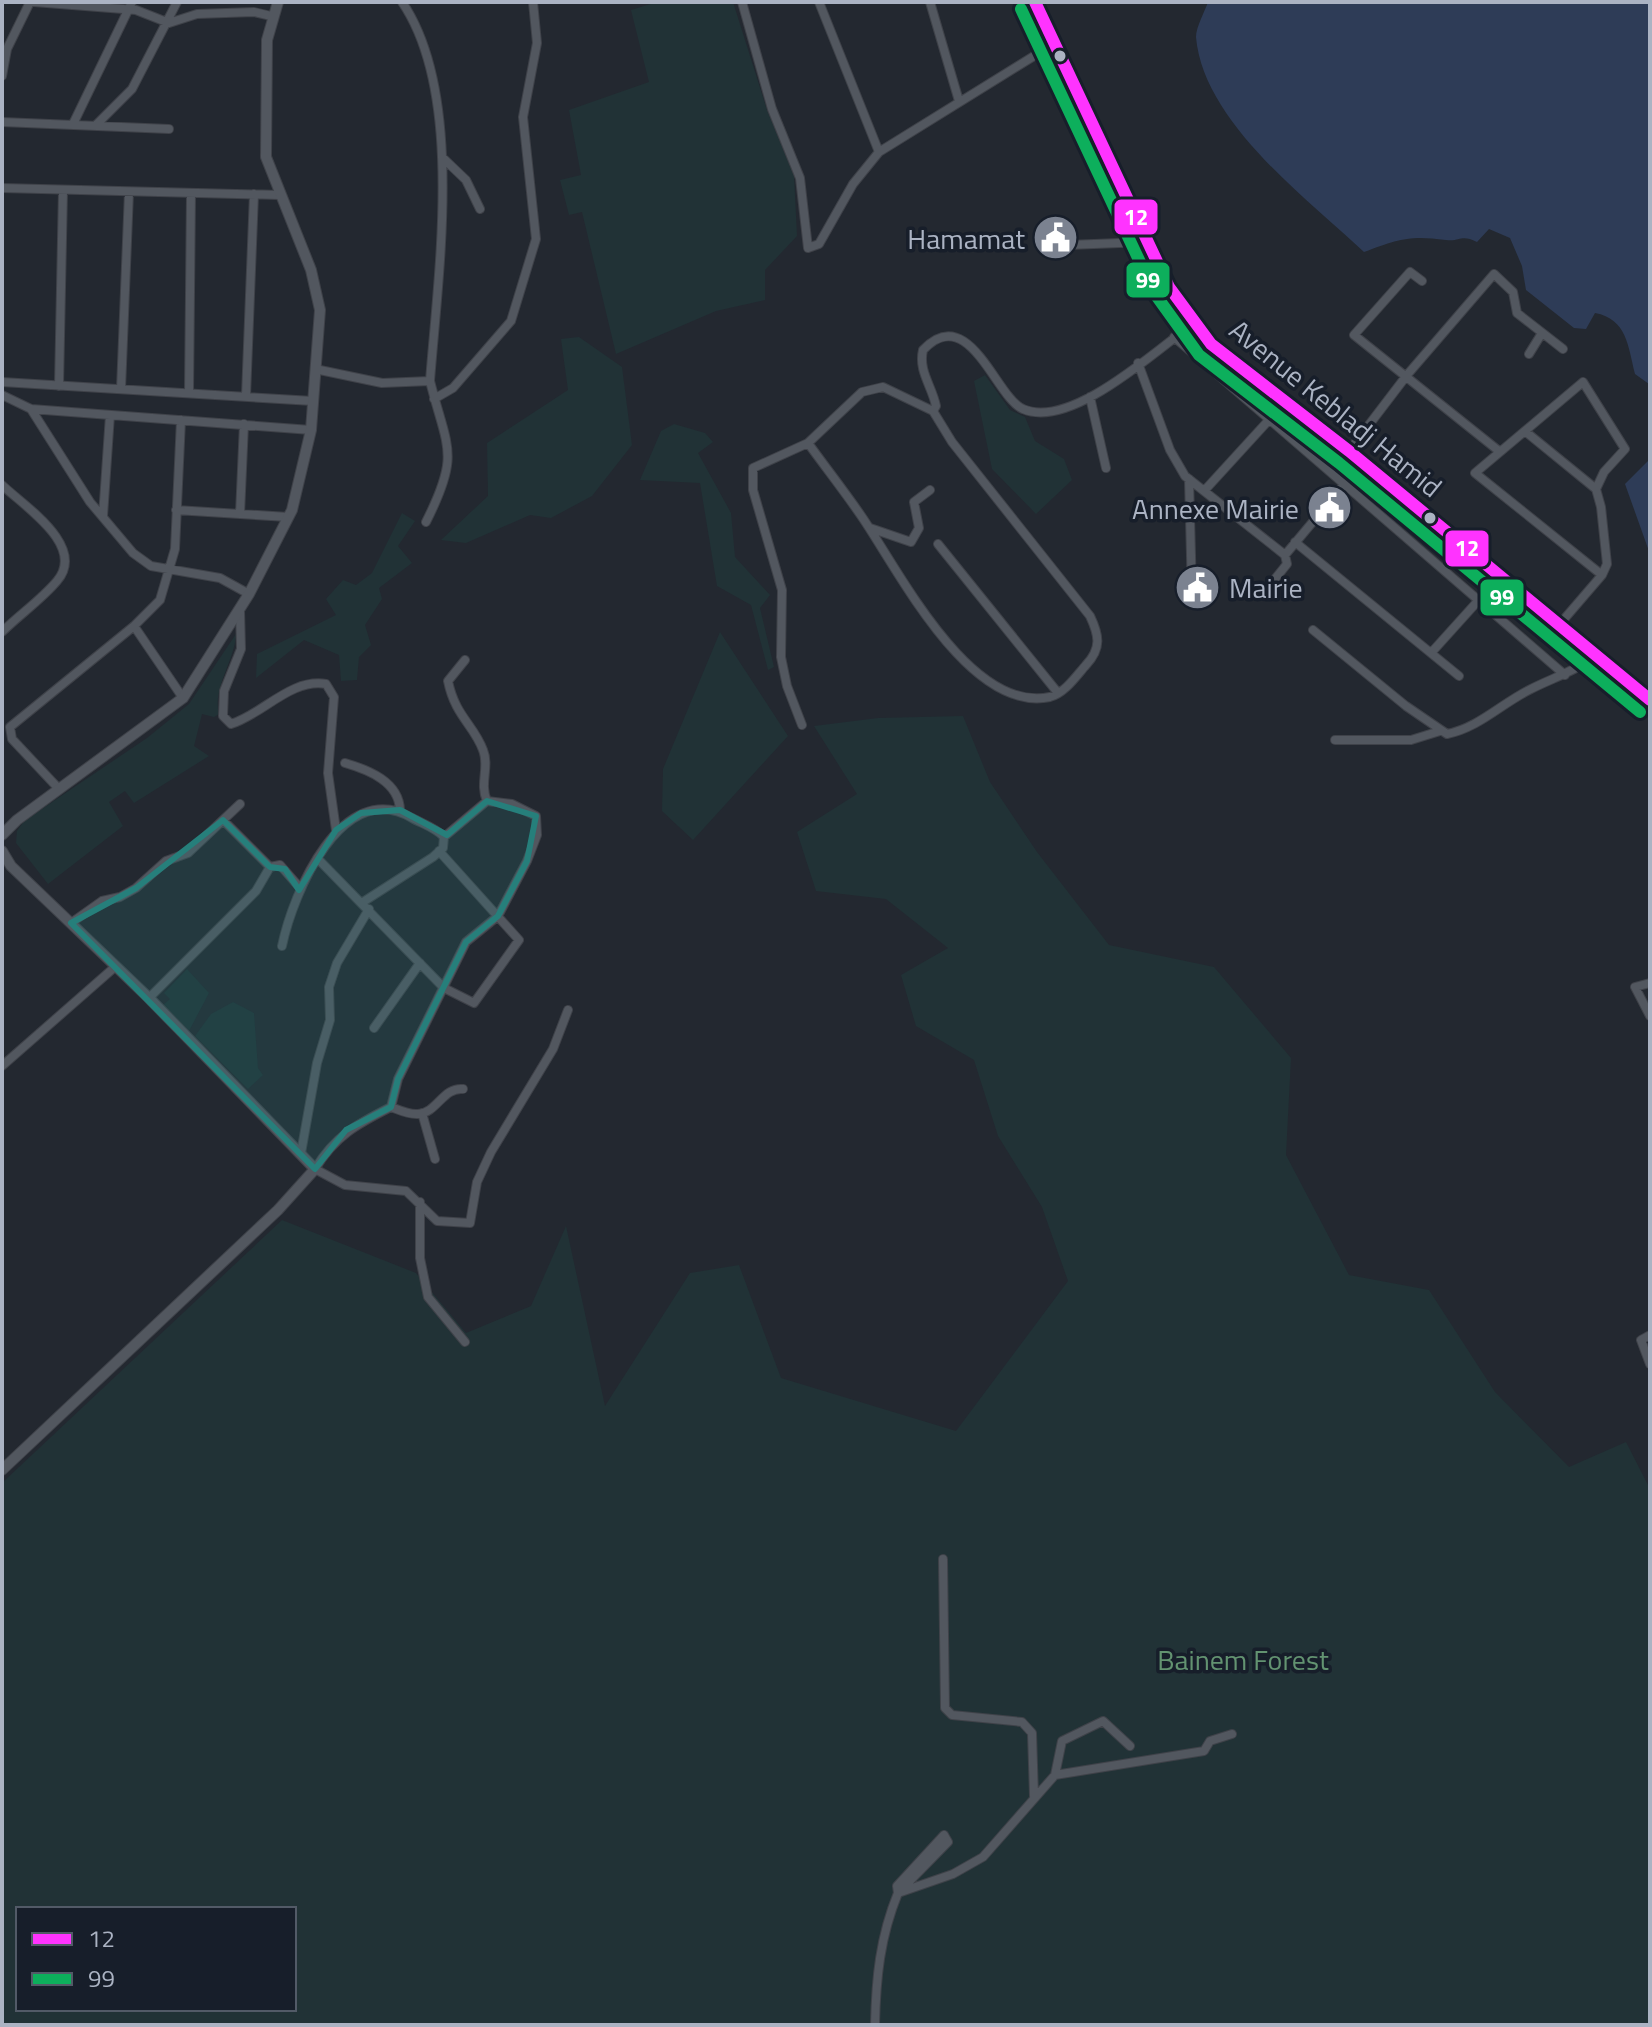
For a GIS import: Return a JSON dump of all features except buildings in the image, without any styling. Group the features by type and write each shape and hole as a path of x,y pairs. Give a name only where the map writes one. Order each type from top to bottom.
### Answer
{"main road":[{"name":"Avenue Kebladj Hamid","path":"1035,2 1169,287 1211,344 1363,462 1650,700"}],"street":[{"path":"2,76 7,49 32,2 130,6 169,23 197,14 254,12 271,16"},
{"path":"97,124 132,89 169,23 177,2"},
{"path":"2,835 183,698 240,610 288,517 311,430 320,310 311,270 266,157 264,125 271,16 278,2"},
{"path":"402,2 425,58 440,117 444,159 430,381 448,437 448,456 444,486 426,522"},
{"path":"434,399 453,388 511,321 536,239 523,117 537,43 533,2"},
{"path":"742,2 772,109 800,178 808,248 819,244 853,184 879,152 1055,43"},
{"path":"819,2 879,152"},
{"path":"930,2 959,101"},
{"path":"74,122 130,6"},
{"path":"2,122 74,122 169,129"},
{"path":"444,159 466,180 480,209"},
{"path":"2,188 279,195"},
{"path":"59,386 63,190"},
{"path":"121,389 129,192"},
{"path":"189,393 191,193"},
{"path":"246,396 254,194"},
{"path":"1042,246 1146,242"},
{"path":"1422,281 1410,272 1354,335 1499,451"},
{"path":"1349,451 1407,375 1494,274 1513,292 1517,313 1563,349"},
{"path":"933,411 936,406 922,369 921,357 929,343 953,339 980,353 1012,401 1023,409 1056,411 1090,397 1194,323"},
{"path":"1529,354 1542,333"},
{"path":"1174,337 1565,675"},
{"path":"1138,363 1170,450 1189,479 1285,555 1287,564 1267,589"},
{"path":"315,369 382,383 430,381"},
{"path":"2,382 313,401"},
{"path":"1559,625 1602,575 1607,564 1596,489 1604,472 1625,449 1583,382 1559,399 1526,432 1475,473 1602,575"},
{"path":"802,725 787,686 781,657 782,590 753,490 753,468 808,443 862,392 883,387 933,411 952,442 1090,616 1098,632 1096,654 1051,697 1012,694 974,671 912,597 868,527 808,443"},
{"path":"2,395 31,409 311,430"},
{"path":"1090,397 1106,468"},
{"path":"31,409 103,516 133,553 151,566 220,578 249,594"},
{"path":"103,516 110,415"},
{"path":"59,789 12,739 10,727 134,626 160,600 172,570 181,420"},
{"path":"1204,491 1268,421"},
{"path":"240,514 244,424"},
{"path":"1526,432 1596,489"},
{"path":"1285,555 1363,462"},
{"path":"1189,479 1192,594"},
{"path":"2,485 57,538 65,554 64,568 56,581 3,628"},
{"path":"868,527 904,543 911,542 919,528 914,502 930,490"},
{"path":"176,510 288,517"},
{"path":"1295,542 1459,676"},
{"path":"938,544 1058,693"},
{"path":"1431,653 1477,602"},
{"path":"240,610 241,649 224,691 223,716 231,724 246,720 298,687 313,682 326,684 334,697 328,773 336,830"},
{"path":"134,626 183,698"},
{"path":"1313,630 1440,731"},
{"path":"1335,740 1411,740 1440,731 1458,731 1595,656"},
{"path":"465,660 448,681 460,717 483,750 481,789 487,801"},
{"path":"345,763 369,770 389,785 400,799 400,810"},
{"path":"301,1153 317,1063 330,1020 329,987 337,963 366,905 439,851 444,837 487,801 512,804 536,816 537,835 527,861 498,916 466,942 398,1079 391,1107"},
{"path":"71,923 102,901 120,897 136,888 166,861 188,853 240,804"},
{"path":"282,946 289,914 318,859 336,830 361,813 400,810 444,837"},
{"path":"223,820 270,867"},
{"path":"2,851 11,866 149,998 315,1169 345,1185 406,1191 420,1201 437,1221 470,1223 477,1182 491,1152 553,1049 568,1010"},
{"path":"318,859 444,988 474,1003 519,940 439,851"},
{"path":"149,998 256,891 270,867 280,865 301,889"},
{"path":"374,1028 420,963"},
{"path":"2,1066 116,966"},
{"path":"1650,983 1635,987 1650,1016"},
{"path":"2,1470 278,1210 315,1169 329,1146 346,1130 391,1107 416,1115 429,1112 449,1092 463,1089"},
{"path":"422,1113 435,1159"},
{"path":"420,1201 420,1258 428,1297 465,1342"},
{"path":"1650,1335 1641,1340 1650,1364"},
{"path":"943,1559 945,1708 952,1715 1022,1722 1032,1733 1034,1796"},
{"path":"898,1893 953,1874 983,1857 1055,1775 1062,1741 1103,1721 1130,1746"},
{"path":"1055,1775 1204,1751 1210,1741 1232,1734"},
{"path":"875,2025 876,1978 884,1927 898,1893 948,1842 944,1835 897,1886 898,1893"}],"highlighted area":[{"path":"487,801 536,816 527,861 498,916 466,942 398,1079 391,1107 346,1130 315,1169 71,923 136,888 223,820 270,867 285,869 299,890 336,830 361,813 400,810 447,835"}],"green space":[{"path":"657,2 733,2 767,110 794,176 797,236 765,270 765,300 716,311 616,354 582,212 569,215 560,180 581,175 569,110 649,82 631,10"},
{"path":"579,337 622,367 632,445 592,496 551,518 530,515 466,543 441,540 488,496 487,443 568,390 561,339"},
{"path":"985,375 1010,410 1025,417 1035,441 1064,459 1072,480 1036,514 992,469 974,381"},
{"path":"674,424 705,433 713,442 698,453 731,513 735,557 770,595 760,608 774,667 768,670 751,605 717,586 700,483 640,480 661,431"},
{"path":"402,513 415,521 398,546 412,563 379,588 382,599 365,625 371,645 359,657 357,680 341,681 339,655 304,640 256,678 257,654 336,615 326,599 343,580 356,585 372,573"},
{"path":"720,632 788,736 693,840 662,811 663,769"},
{"path":"236,634 221,685 219,714 214,717 202,714 194,746 209,756 134,803 125,791 109,802 123,826 48,884 16,843 17,831 24,821 147,738 189,704"},
{"name":"Bainem Forest","path":"963,716 990,782 1037,852 1109,945 1214,967 1291,1058 1286,1155 1349,1275 1429,1290 1495,1392 1569,1467 1626,1442 1650,1489 1650,2025 2,2025 2,1483 282,1220 416,1273 466,1333 531,1306 566,1226 605,1406 690,1273 739,1265 781,1378 956,1431 1068,1281 1042,1207 998,1136 974,1060 916,1026 901,975 948,948 886,899 816,891 797,832 857,794 814,726 878,718"},
{"path":"187,969 209,993 189,1031 163,1005 170,999 164,993"},
{"path":"233,1002 254,1013 258,1068 263,1075 248,1089 195,1036 211,1014"}],"water":[{"path":"1208,2 1650,2 1650,392 1649,384 1635,374 1628,344 1614,321 1595,313 1586,329 1574,328 1526,290 1522,266 1510,238 1489,229 1477,242 1464,238 1413,238 1364,252 1261,156 1217,98 1203,68 1196,37"},
{"path":"1650,459 1650,554 1625,484"}],"transit line":[{"name":"12","path":"1035,2 1169,287 1211,344 1349,451 1650,700"},
{"name":"99","path":"1021,9 1155,294 1199,355 1339,463 1640,712"}],"place":[{"name":"Hamamat","path":"1056,238"},
{"name":"Annexe Mairie","path":"1330,508"},
{"name":"Mairie","path":"1198,587"}]}
